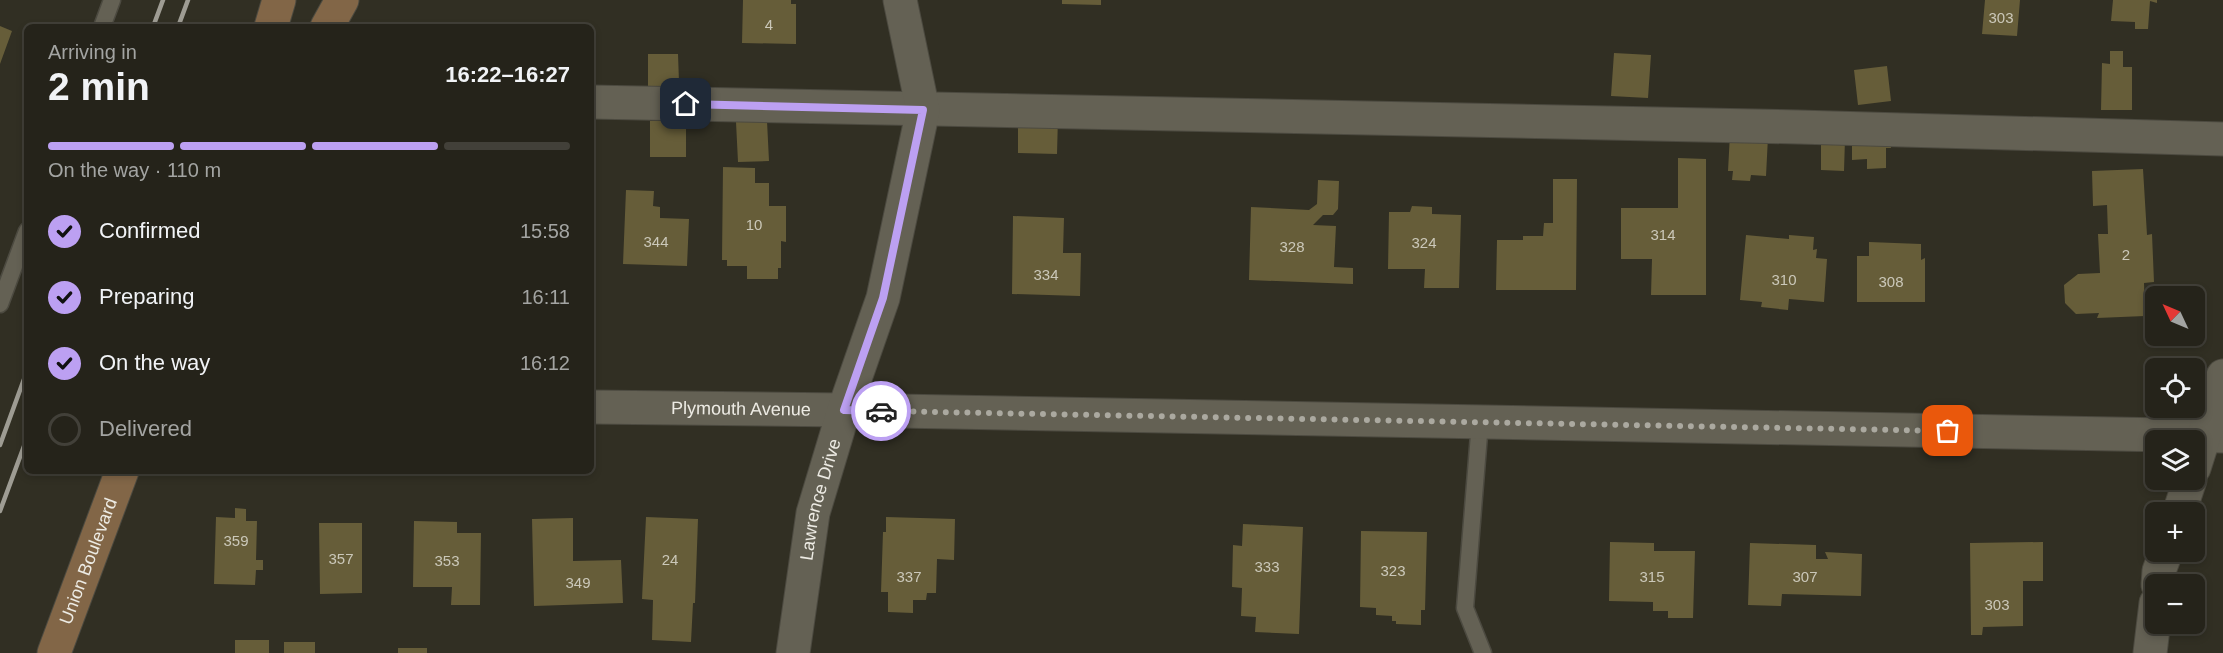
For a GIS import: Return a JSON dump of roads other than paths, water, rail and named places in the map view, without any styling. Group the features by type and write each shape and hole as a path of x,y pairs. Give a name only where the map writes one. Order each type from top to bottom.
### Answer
{"main road":[{"path":"272,24 279,0"},
{"path":"329,24 342,0"},
{"name":"Union Boulevard","path":"54,653 121,474"}],"street":[{"name":"Lawrence Drive","path":"792,653 813,513 844,410 883,298 923,110 900,0"},
{"path":"594,102 1786,126 2223,139"},
{"path":"2205,450 2214,436 2223,376"},
{"name":"Plymouth Avenue","path":"594,407 2214,436"},
{"path":"2150,653 2152,634"}],"lane":[{"path":"103,24 112,0"},
{"path":"0,304 24,239"},
{"path":"1480,422 1465,608 1483,653"}],"railway":[{"path":"154,24 163,0"},
{"path":"179,24 188,0"},
{"path":"0,445 24,379"},
{"path":"0,511 24,446"}]}
